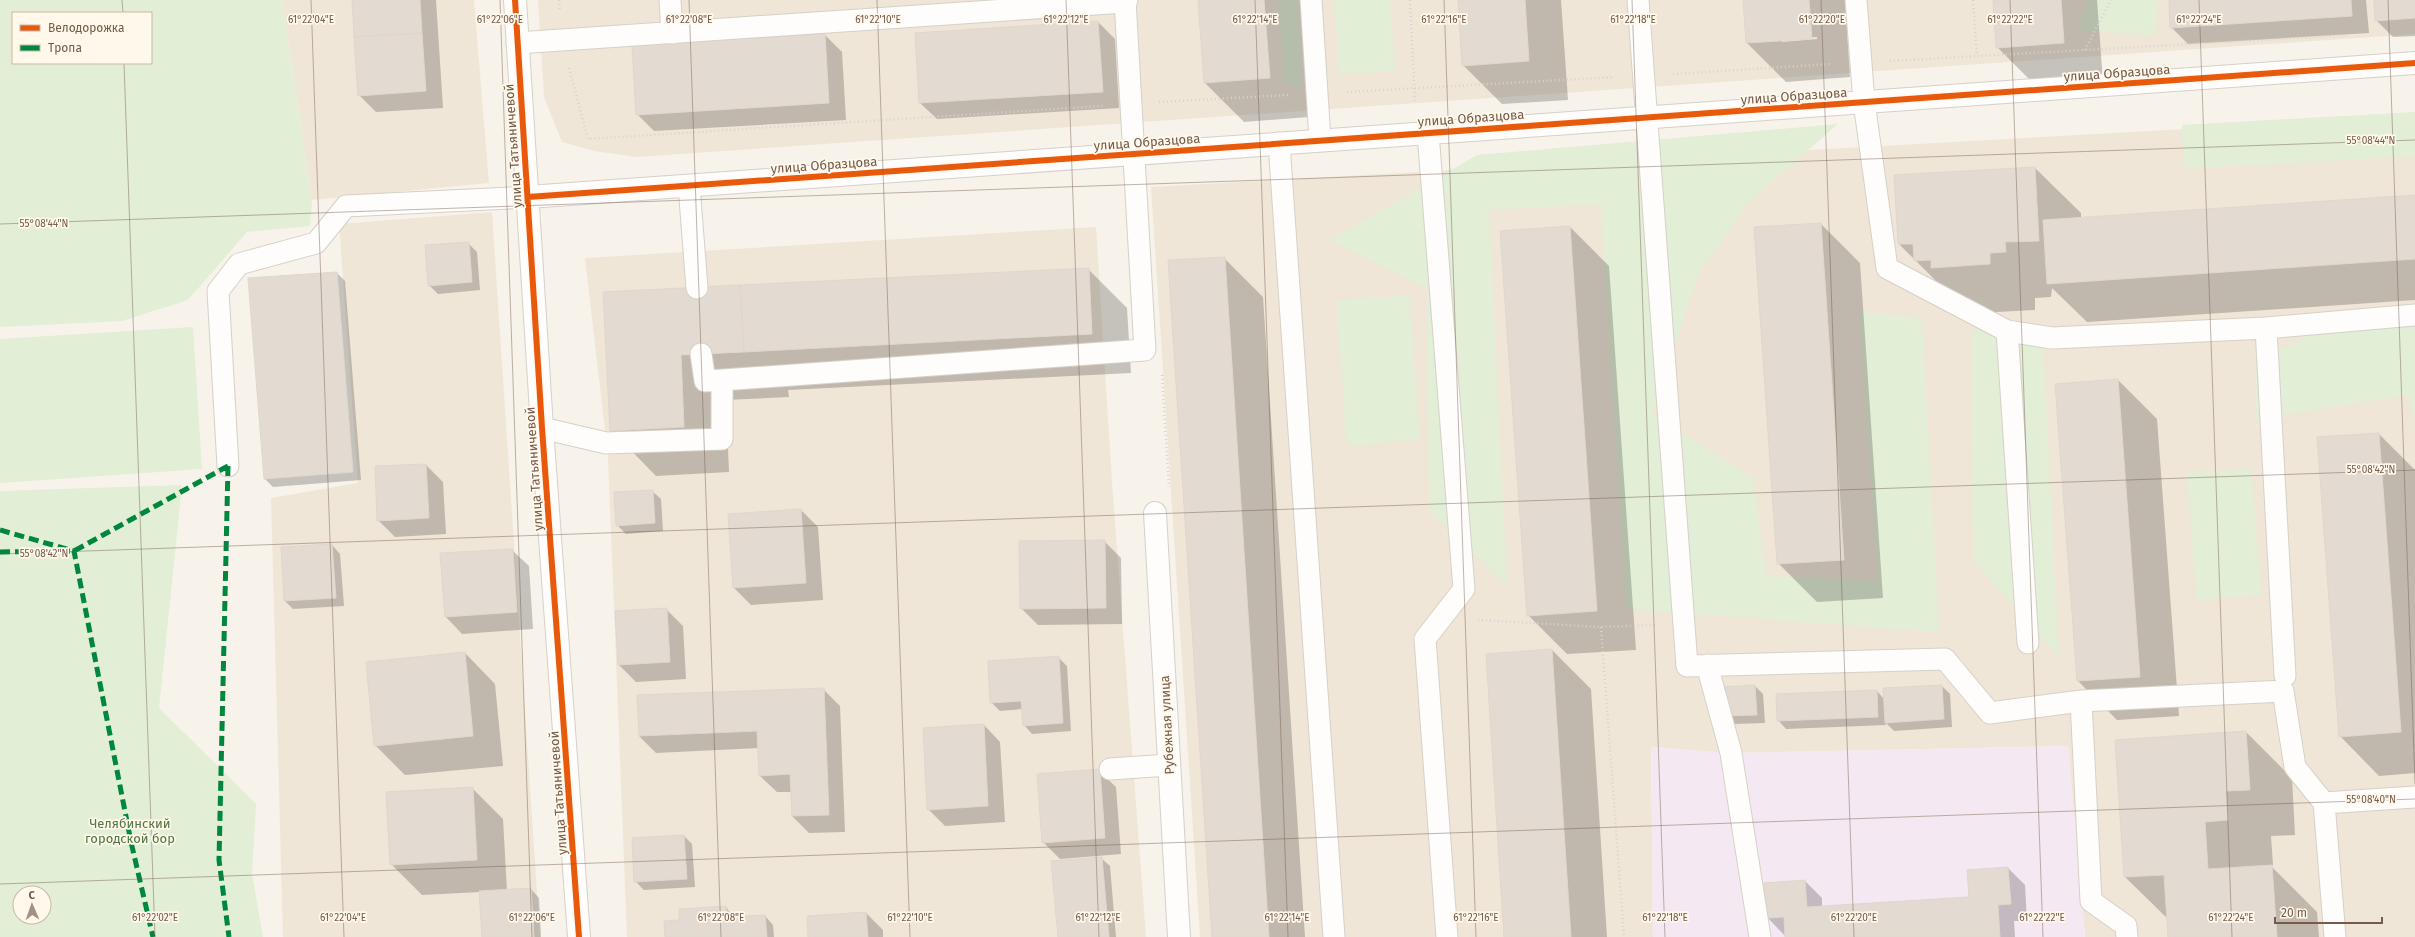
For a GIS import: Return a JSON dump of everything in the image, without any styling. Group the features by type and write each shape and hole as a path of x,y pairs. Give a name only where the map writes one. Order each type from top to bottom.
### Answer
{"street":[{"name":"улица Татьяничевой","path":"515,0 542,428 579,937"},
{"name":"улица Образцова","path":"528,197 2415,63"},
{"name":"Рубежная улица","path":"1155,513 1179,937"}],"lane":[{"path":"670,0 672,33"},
{"path":"1311,0 1320,140"},
{"path":"1638,0 1687,666 1946,659 1990,714 2081,701 2283,691 2295,767 2324,803 2335,937"},
{"path":"1856,0 1864,102 1887,268 2007,331 2052,338 2266,328 2415,315"},
{"path":"518,43 1126,1 1133,154 1145,350 705,381 701,354"},
{"path":"1422,133 1464,589 1425,639 1447,937"},
{"path":"1279,143 1334,937"},
{"path":"689,186 697,288"},
{"path":"228,466 218,291 239,264 316,243 346,206 528,197"},
{"path":"2266,328 2285,676"},
{"path":"2007,331 2028,643"},
{"path":"542,428 606,443 722,439 722,380"},
{"path":"1707,665 1731,753 1760,937"},
{"path":"2081,701 2090,901 2126,926 2127,937"},
{"path":"1110,769 1169,765"},
{"path":"2324,803 2415,797"}],"path":[{"path":"559,0 562,40 588,139 1317,93 2352,35"},
{"path":"1410,0 1414,88 1422,133"},
{"path":"1973,0 1977,56"},
{"path":"2085,50 2111,0"},
{"path":"1441,618 1601,627 1685,623"},
{"path":"1601,627 1624,937"}],"shaded area":[{"path":"282,0 474,0 489,183 312,200"},
{"path":"538,0 2415,0 2415,34 637,157 594,151 562,142 544,97"},
{"path":"2415,116 2415,937 2085,937 2068,746 1731,753 1651,747 1653,937 1200,937 1151,187"},
{"path":"492,212 540,937 283,937 271,498 358,483 339,224"},
{"path":"1096,227 1112,482 1146,937 627,937 608,457 585,258"},
{"path":"2068,746 2085,937 1653,937 1651,747 1731,753"}],"green space":[{"path":"0,0 282,0 312,200 310,226 247,232 188,300 122,321 0,327"},
{"path":"1278,0 1297,0 1303,85 1285,85"},
{"path":"1334,0 1390,0 1395,71 1339,75"},
{"path":"2088,0 2158,0 2155,36 2077,30"},
{"path":"2415,112 2415,156 2184,169 2182,125"},
{"path":"1838,124 1749,202 1699,273 1652,414 1753,478 1766,576 1878,581 1859,311 1922,318 1939,632 1626,609 1601,204 1489,210 1507,586 1429,510 1427,288 1330,240 1477,155"},
{"path":"1409,295 1420,440 1347,446 1336,301"},
{"path":"2343,314 2415,323 2415,423 2409,395 2255,419 2255,365"},
{"path":"2042,324 2059,657 1973,561 1971,331"},
{"path":"193,327 202,469 0,483 0,339"},
{"path":"2251,469 2261,595 2197,600 2187,473"},
{"name":"Челябинский городской бор","path":"182,485 159,708 256,804 252,874 263,937 0,937 0,491"}],"building":[{"path":"352,0 420,0 422,33 354,37"},
{"path":"1198,0 1264,0 1270,78 1204,83"},
{"path":"1458,0 1525,0 1529,61 1462,66"},
{"path":"1743,0 1809,0 1812,39 1746,43"},
{"path":"1993,0 2061,0 2064,43 1996,48"},
{"path":"2169,0 2351,0 2352,16 2170,28"},
{"path":"2374,0 2415,0 2415,18 2375,21"},
{"path":"1098,21 1103,92 919,103 915,33"},
{"path":"422,33 426,91 358,96 354,37"},
{"path":"825,34 829,103 636,115 632,45"},
{"path":"2035,167 2039,241 2005,242 2006,252 1990,253 1990,264 1931,268 1931,260 1914,261 1913,244 1898,244 1894,175"},
{"path":"2415,195 2415,259 2047,284 2043,220"},
{"path":"1821,223 1844,560 1777,564 1754,227"},
{"path":"1570,226 1597,611 1527,616 1500,231"},
{"path":"469,242 472,282 428,286 425,245"},
{"path":"1225,257 1269,937 1212,937 1168,260"},
{"path":"1089,268 1092,334 744,352 740,285"},
{"path":"337,272 353,472 264,479 248,278"},
{"path":"740,285 744,352 681,355 684,427 610,431 603,292"},
{"path":"2118,379 2140,677 2077,681 2055,384"},
{"path":"2379,433 2401,732 2339,737 2317,437"},
{"path":"426,464 429,518 377,521 375,466"},
{"path":"653,490 655,523 616,526 614,492"},
{"path":"801,509 806,583 733,588 728,514"},
{"path":"1105,540 1106,608 1020,609 1019,541"},
{"path":"332,544 336,598 284,601 281,547"},
{"path":"513,549 517,612 445,617 440,553"},
{"path":"667,608 670,662 618,665 615,611"},
{"path":"1552,649 1571,937 1504,937 1486,654"},
{"path":"465,652 473,736 374,746 366,662"},
{"path":"1059,656 1063,723 1023,726 1021,701 990,703 988,661"},
{"path":"1755,685 1757,715 1723,716 1722,687"},
{"path":"1942,685 1944,719 1885,723 1883,688"},
{"path":"824,688 829,815 792,816 790,774 759,776 757,731 639,736 637,695"},
{"path":"1877,690 1878,717 1777,721 1776,694"},
{"path":"984,724 988,806 927,810 923,728"},
{"path":"2246,731 2250,790 2226,791 2228,820 2205,822 2208,869 2272,865 2277,937 2168,937 2164,875 2124,877 2115,740"},
{"path":"1100,769 1105,838 1042,843 1037,774"},
{"path":"473,787 477,860 390,865 386,792"},
{"path":"684,835 687,879 634,882 632,838"},
{"path":"1102,857 1109,937 1058,937 1051,861"},
{"path":"2008,867 2011,904 1998,905 2000,937 1785,937 1784,917 1767,918 1764,883 1805,880 1807,907 1969,897 1967,870"},
{"path":"531,888 534,937 482,937 479,891"},
{"path":"726,906 727,917 765,915 767,937 665,937 664,921 679,920 679,909"},
{"path":"866,912 868,937 808,937 807,916"}],"marked path":[{"path":"228,466 219,860 229,937"},
{"path":"0,552 74,551 228,466"},
{"path":"0,530 74,551 131,842 153,937"}],"cycle path":[{"path":"515,0 542,428 579,937"},
{"path":"528,197 2415,63"}]}
